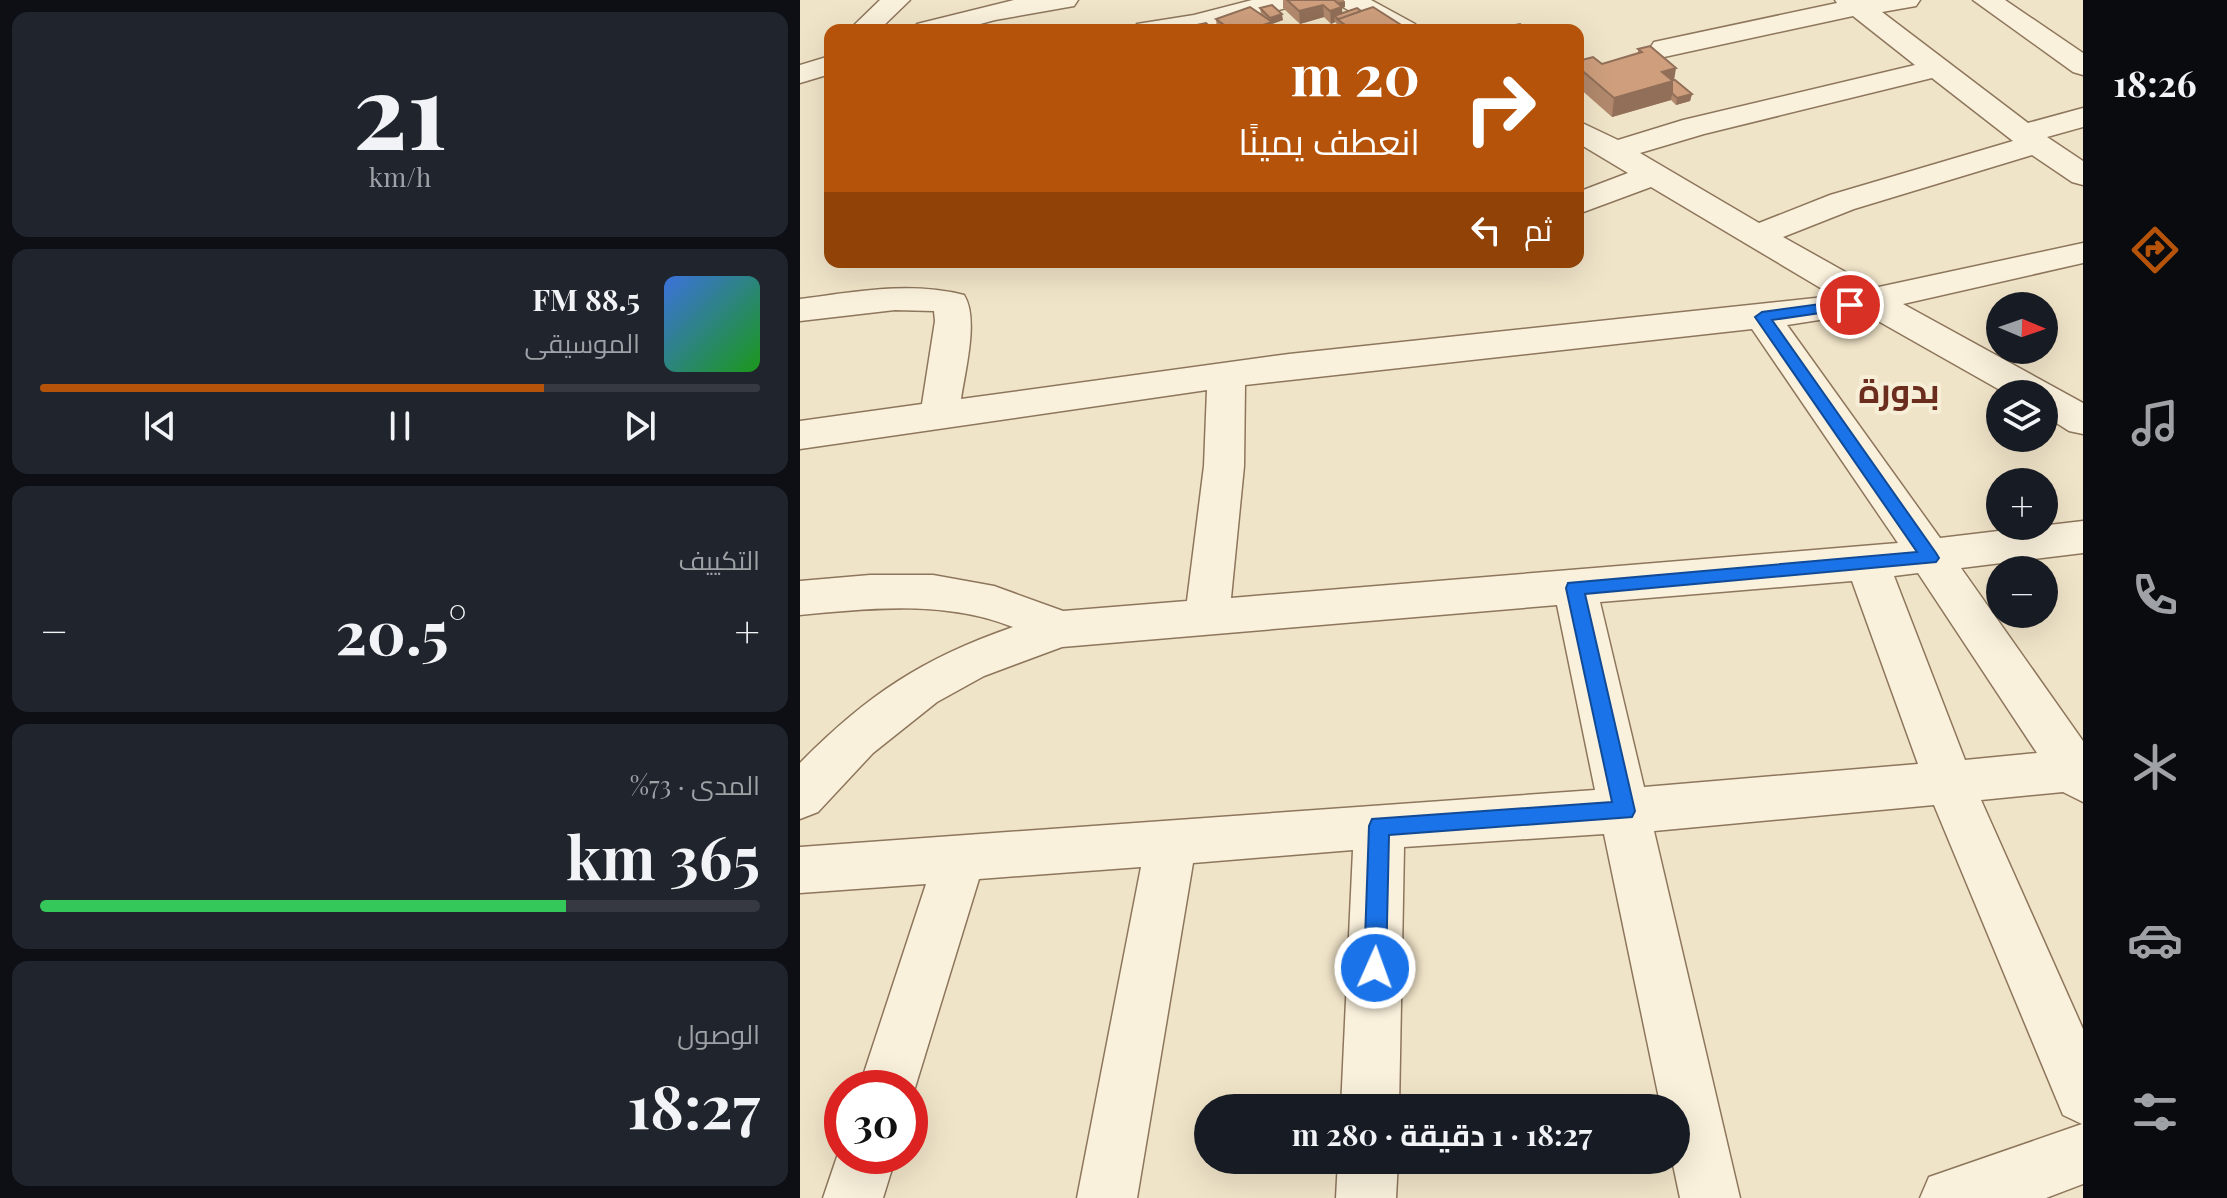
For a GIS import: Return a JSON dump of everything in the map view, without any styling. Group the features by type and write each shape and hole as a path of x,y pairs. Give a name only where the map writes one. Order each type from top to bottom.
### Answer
{"street":[{"path":"870,24 896,0"},
{"path":"949,24 992,12 1064,0"},
{"path":"1188,24 1284,0"},
{"path":"1351,0 1394,24"},
{"path":"1664,48 1853,3 1906,0"},
{"path":"1987,0 2083,66"},
{"path":"1853,3 2030,139 2083,175"},
{"path":"1612,152 1694,127 1938,68"},
{"path":"1756,236 1842,202 2030,139 2083,117"},
{"path":"1584,134 1756,236 2012,380"},
{"path":"1584,202 1652,175"},
{"path":"800,435 1226,374 1762,317 1874,301 2083,253"},
{"path":"800,310 893,300 951,303 953,321 940,414"},
{"path":"1762,317 2079,776"},
{"path":"1207,617 1222,497 1226,374"},
{"path":"2058,406 2083,421"},
{"path":"800,797 820,774 894,707 965,664 1060,629 1930,558 2083,537"},
{"path":"1867,563 1949,783 2083,1095"},
{"path":"1575,588 1710,1198"},
{"path":"800,598 922,590 970,595 1020,609 1060,629"},
{"path":"800,870 1171,841 1294,835 1379,826 1728,804 1949,783 2079,776"},
{"path":"1370,1094 1379,826"},
{"path":"1107,1198 1171,841"},
{"path":"894,1070 960,858"},
{"path":"1950,1198 2019,1187 2083,1153"},
{"path":"853,1198 860,1174"},
{"path":"1366,1198 1367,1174"}],"building":[{"path":"1287,0 1334,0 1342,7 1330,11 1323,5 1299,11"},
{"path":"1272,5 1282,14 1270,18 1260,8"},
{"path":"1250,7 1272,22 1223,24 1216,19"},
{"path":"1373,7 1400,24 1344,24 1337,19"},
{"path":"1357,8 1361,11 1339,19 1334,16"},
{"path":"1650,46 1676,68 1662,72 1673,81 1614,98 1584,72 1584,59 1593,57 1602,64 1642,52 1638,49"},
{"path":"1672,80 1692,94 1677,98 1672,93"}],"district":[{"name":"بدورة","path":"1899,389"}],"route":[{"path":"1375,968 1379,826 1624,811 1575,588 1930,558 1844,430 1762,317 1850,305"}]}
